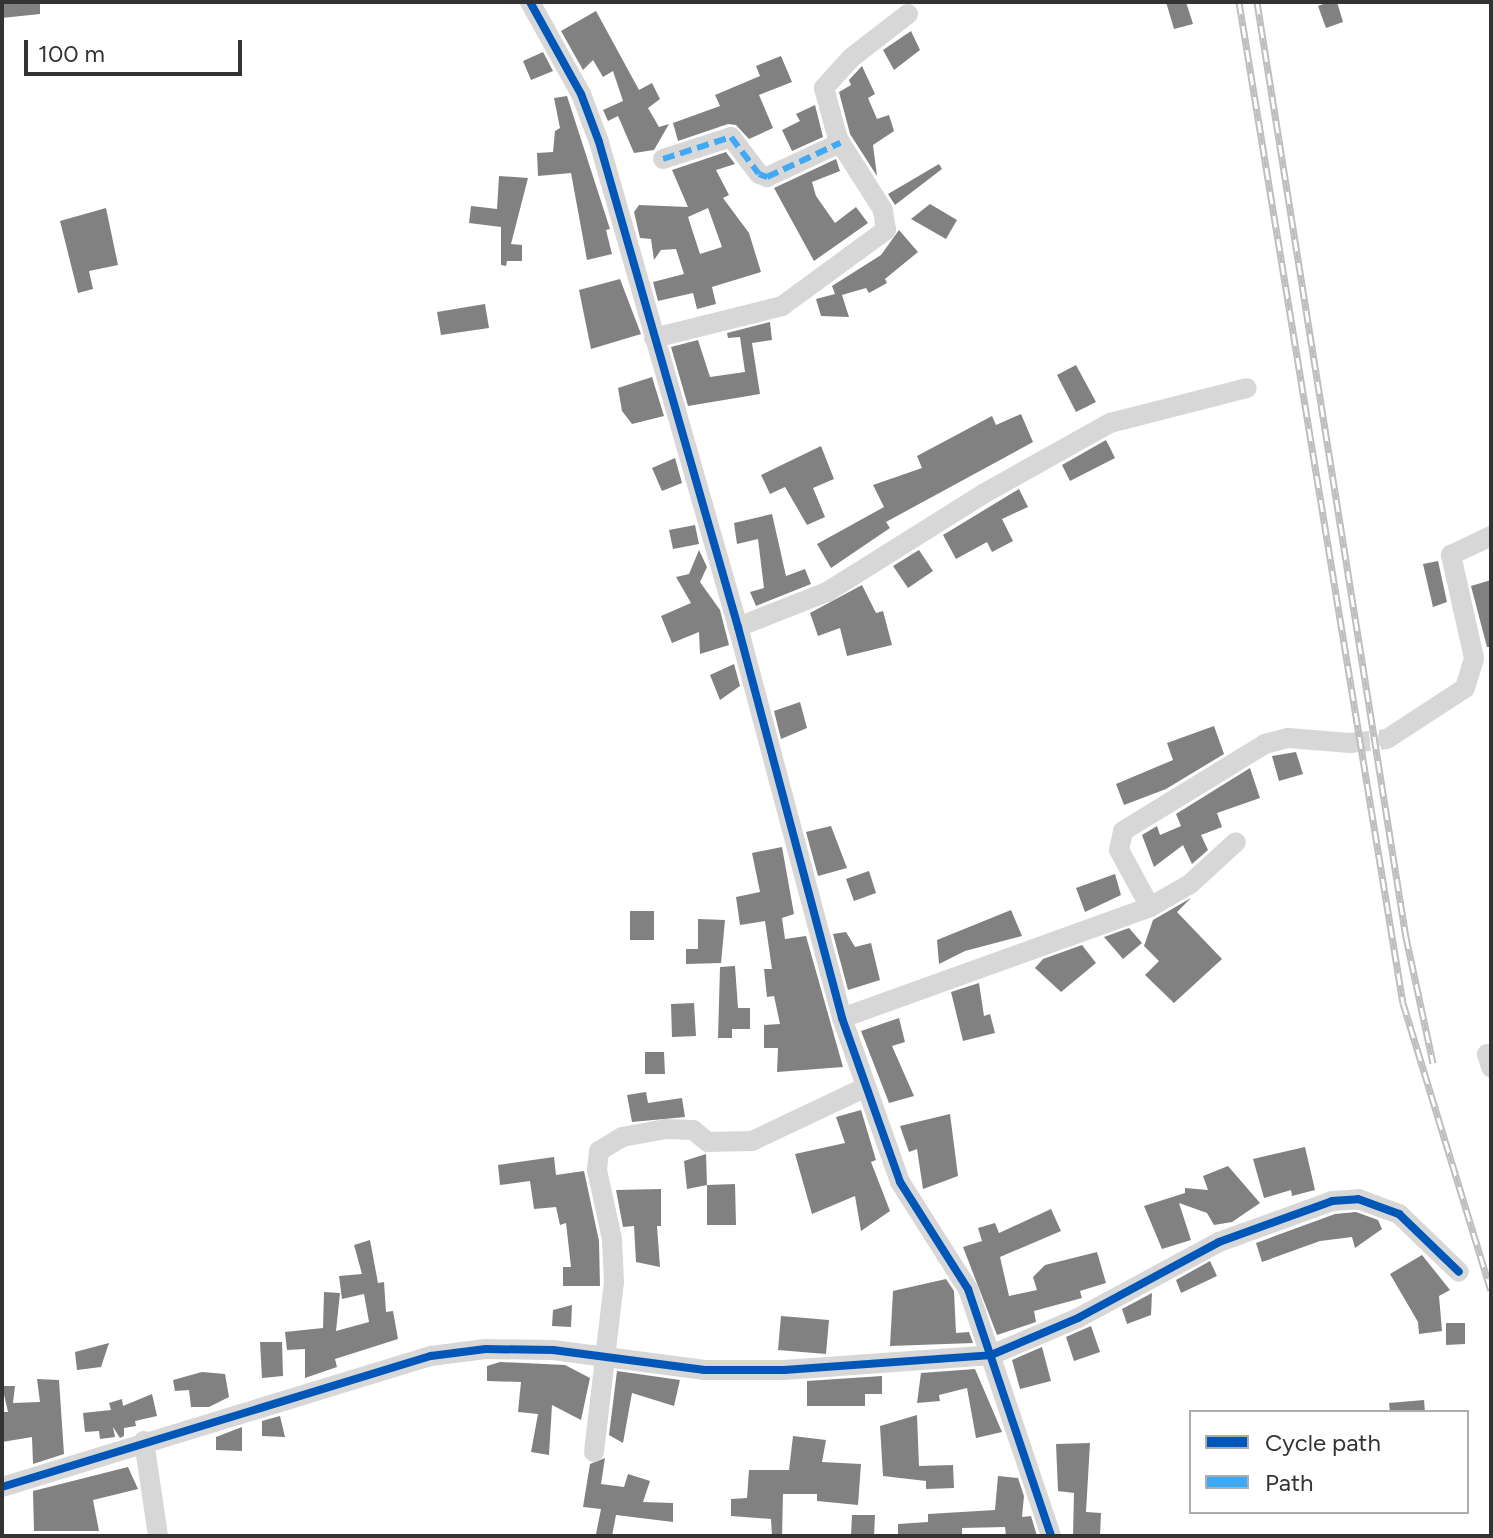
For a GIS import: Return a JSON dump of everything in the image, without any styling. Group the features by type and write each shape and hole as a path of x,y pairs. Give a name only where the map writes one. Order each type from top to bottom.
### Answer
{"street":[{"path":"530,2 581,94 599,142 738,627 842,1018 900,1182 957,1266 991,1355 1051,1536"},
{"path":"654,338 782,306 886,230 883,210 840,143 823,97 826,81 908,14"},
{"path":"663,159 731,137 759,174 767,177 840,143"},
{"path":"738,627 827,592 983,494 1110,423 1247,388"},
{"path":"1387,739 1465,688 1474,658 1451,555 1459,547 1491,536"},
{"path":"1150,907 1119,850 1123,831 1265,744 1288,738 1350,743"},
{"path":"842,1018 1150,907 1190,884 1236,842"},
{"path":"594,1452 607,1356 614,1259 596,1158 605,1145 666,1129 693,1130 708,1142 752,1141 866,1087"},
{"path":"2,1487 144,1441 431,1356 486,1349 607,1356 705,1370 784,1370 991,1355 1078,1318 1219,1242 1332,1201 1358,1199 1399,1214 1459,1272"},
{"path":"144,1441 158,1536"}],"building":[{"path":"40,2 40,14 2,18 2,3"},
{"path":"1166,2 1186,2 1193,24 1174,29"},
{"path":"1337,2 1343,22 1326,28 1318,6"},
{"path":"596,11 639,90 652,83 660,99 648,108 659,127 669,124 654,150 634,153 618,116 608,121 603,110 623,101 613,71 603,77 593,60 583,70 561,31"},
{"path":"911,31 920,50 894,70 883,50"},
{"path":"543,52 553,71 531,80 523,61"},
{"path":"781,56 792,82 759,95 773,128 749,139 736,125 728,124 678,141 673,123 720,106 715,95 760,76 756,66"},
{"path":"862,66 875,94 868,98 877,119 889,115 894,131 873,145 877,176 850,134 839,92 851,85 849,80"},
{"path":"567,96 610,229 606,230 612,254 587,260 571,173 538,176 537,153 553,152 555,131 560,128 554,98"},
{"path":"815,105 823,137 792,151 782,130 800,121 796,114"},
{"path":"726,152 735,164 716,170 729,195 723,198 749,233 761,272 712,287 716,304 697,309 693,293 658,301 653,282 684,274 676,249 661,250 654,260 651,239 640,238 634,212 639,205 688,207 672,170","holes":["708,208 722,247 700,254 688,217"]},
{"path":"836,159 840,171 812,182 816,196 835,223 856,207 868,223 814,261 774,188"},
{"path":"939,164 942,169 895,205 888,194"},
{"path":"499,176 528,178 511,244 522,245 522,261 507,261 506,266 501,265 501,227 469,223 471,206 497,209"},
{"path":"930,204 957,220 946,239 911,219"},
{"path":"106,208 118,265 89,271 93,289 78,293 60,221"},
{"path":"899,230 918,252 885,279 887,283 869,293 866,288 842,295 849,317 821,316 816,299 835,294 832,286 881,255"},
{"path":"620,279 641,334 591,349 579,290"},
{"path":"485,304 489,328 441,335 437,312"},
{"path":"770,322 772,340 752,343 760,394 688,406 671,347 698,340 710,377 745,372 740,337 728,338 727,333"},
{"path":"1076,365 1096,402 1076,412 1057,375"},
{"path":"652,377 664,416 632,424 622,411 618,388"},
{"path":"1021,414 1033,442 886,522 890,528 831,568 817,544 884,507 873,485 922,468 917,456 992,416 996,425"},
{"path":"1106,440 1115,458 1070,481 1062,465"},
{"path":"821,446 834,479 813,488 825,517 807,525 785,487 770,494 761,475"},
{"path":"675,458 682,483 662,491 652,468"},
{"path":"1019,489 1028,507 1002,519 1013,541 992,552 987,542 956,559 943,535"},
{"path":"772,514 786,576 805,569 811,584 756,606 750,592 764,588 758,539 737,544 734,523"},
{"path":"695,525 699,544 673,549 669,530"},
{"path":"699,550 707,567 700,582 720,610 729,645 700,654 699,632 672,643 661,616 691,603 676,577 689,574"},
{"path":"919,550 933,571 908,588 893,566"},
{"path":"1438,561 1447,602 1433,607 1423,564"},
{"path":"1491,580 1491,647 1487,647 1471,586"},
{"path":"862,585 876,613 883,611 892,645 847,656 840,628 818,636 810,613"},
{"path":"734,664 740,686 720,700 710,675"},
{"path":"800,702 807,728 781,739 774,711"},
{"path":"1214,726 1224,754 1166,789 1124,805 1116,784 1173,760 1167,743"},
{"path":"1296,752 1303,774 1279,781 1272,756"},
{"path":"1250,768 1260,798 1217,813 1222,827 1201,835 1208,850 1192,864 1183,845 1154,867 1142,835 1157,826 1160,835 1181,826 1176,814"},
{"path":"831,826 847,868 818,876 806,832"},
{"path":"782,847 794,914 782,918 785,939 806,936 843,1067 777,1072 778,1048 764,1048 764,1025 780,1024 774,996 767,997 764,969 772,969 765,921 740,925 736,897 760,892 752,853"},
{"path":"869,871 876,893 854,901 846,879"},
{"path":"1115,874 1121,895 1085,912 1076,888"},
{"path":"1191,898 1177,912 1222,959 1174,1003 1145,975 1159,961 1144,946 1153,920"},
{"path":"1011,910 1022,936 965,951 939,964 937,940"},
{"path":"630,911 654,911 654,940 630,940"},
{"path":"698,919 725,920 721,963 686,964 686,949 698,949"},
{"path":"1129,928 1142,943 1123,959 1104,937"},
{"path":"846,932 855,947 871,943 880,980 848,990 833,934"},
{"path":"1082,945 1096,963 1061,992 1035,968 1043,959"},
{"path":"735,966 738,1008 750,1008 750,1029 732,1029 732,1038 718,1038 720,967"},
{"path":"979,983 984,1016 990,1014 995,1033 963,1041 951,992"},
{"path":"694,1003 696,1036 672,1037 671,1004"},
{"path":"899,1018 905,1042 892,1046 914,1096 889,1103 861,1031"},
{"path":"645,1052 664,1052 665,1074 645,1074"},
{"path":"646,1092 648,1103 682,1098 685,1117 632,1122 627,1095"},
{"path":"861,1110 876,1160 871,1162 890,1211 861,1231 855,1196 812,1214 795,1154 845,1143 836,1117"},
{"path":"950,1114 958,1176 923,1189 917,1149 909,1152 900,1126"},
{"path":"1305,1147 1315,1190 1292,1196 1291,1190 1264,1198 1253,1159"},
{"path":"706,1154 707,1185 687,1189 684,1161"},
{"path":"554,1157 556,1175 584,1171 599,1241 600,1286 563,1286 563,1267 571,1267 566,1223 560,1225 556,1207 534,1209 530,1181 500,1185 498,1165"},
{"path":"1228,1166 1260,1203 1232,1222 1214,1225 1207,1213 1179,1203 1191,1240 1162,1249 1144,1206 1185,1193 1185,1188 1208,1190 1203,1176"},
{"path":"735,1184 736,1225 707,1225 707,1185"},
{"path":"661,1189 661,1226 657,1226 660,1267 636,1262 634,1226 623,1227 616,1190"},
{"path":"1051,1209 1061,1231 1000,1257 1009,1296 1037,1290 1033,1277 1045,1265 1097,1252 1106,1283 1080,1291 1082,1298 1034,1311 1036,1322 997,1335 963,1247 982,1241 978,1228 995,1223 999,1233"},
{"path":"1356,1212 1378,1220 1382,1229 1355,1248 1352,1237 1320,1241 1262,1262 1256,1243 1335,1214"},
{"path":"370,1240 378,1283 384,1282 386,1312 393,1311 398,1339 335,1359 337,1367 305,1378 305,1349 287,1350 285,1332 323,1328 324,1292 340,1293 336,1331 369,1322 364,1294 342,1299 339,1276 362,1274 354,1245"},
{"path":"1422,1255 1450,1290 1439,1296 1442,1331 1419,1334 1418,1322 1390,1274"},
{"path":"1210,1261 1217,1276 1181,1293 1176,1280"},
{"path":"946,1279 954,1291 956,1333 969,1332 973,1343 890,1346 893,1291"},
{"path":"1152,1293 1151,1315 1127,1324 1122,1309"},
{"path":"572,1305 571,1327 552,1326 553,1310"},
{"path":"781,1316 829,1320 826,1354 778,1350"},
{"path":"1446,1323 1465,1323 1465,1344 1446,1345"},
{"path":"1091,1326 1100,1352 1074,1361 1066,1337"},
{"path":"260,1342 282,1342 283,1376 262,1378"},
{"path":"109,1343 101,1367 77,1370 75,1352"},
{"path":"1042,1347 1051,1381 1020,1389 1012,1360"},
{"path":"500,1362 565,1365 590,1378 581,1420 552,1405 549,1455 531,1452 538,1414 518,1412 521,1382 487,1381 487,1366"},
{"path":"975,1369 1002,1432 976,1438 967,1388 939,1395 940,1401 917,1403 921,1373"},
{"path":"617,1371 680,1380 674,1406 632,1393 623,1443 609,1435"},
{"path":"202,1372 225,1374 229,1397 209,1407 191,1407 189,1390 175,1391 173,1380"},
{"path":"882,1376 882,1394 865,1394 865,1406 807,1406 807,1381"},
{"path":"37,1379 59,1380 64,1454 33,1464 32,1437 2,1442 2,1412 8,1412 2,1386 15,1386 13,1403 40,1402"},
{"path":"152,1394 157,1416 135,1421 136,1426 124,1428 124,1436 120,1438 113,1427 115,1437 100,1439 99,1431 85,1432 83,1413 111,1410 109,1403 122,1399 123,1406"},
{"path":"1424,1400 1425,1410 1390,1410 1389,1403"},
{"path":"917,1415 919,1466 953,1465 954,1488 926,1489 926,1481 883,1476 880,1426"},
{"path":"280,1416 285,1437 262,1436 262,1421"},
{"path":"242,1427 242,1451 216,1450 216,1437"},
{"path":"793,1436 826,1440 822,1462 861,1464 858,1505 817,1501 817,1494 783,1494 782,1536 772,1536 771,1519 731,1516 731,1499 747,1498 749,1470 789,1470"},
{"path":"1090,1443 1086,1512 1101,1513 1100,1536 1073,1536 1074,1493 1058,1491 1056,1444"},
{"path":"605,1458 601,1484 624,1487 628,1474 650,1481 643,1502 673,1503 673,1522 616,1515 612,1536 596,1534 601,1509 583,1507 590,1464"},
{"path":"128,1467 138,1489 93,1500 99,1531 34,1531 33,1491"},
{"path":"998,1476 1018,1478 1024,1496 1022,1517 1031,1516 1037,1536 1006,1536 1005,1527 962,1528 962,1536 898,1536 898,1524 928,1522 928,1514 995,1510"},
{"path":"852,1515 875,1515 874,1536 851,1536"}],"tunnel":[{"path":"1350,743 1387,739"}],"railway":[{"path":"1239,2 1403,1003 1491,1290"},
{"path":"1257,2 1406,937 1433,1063"}],"marked path":[{"path":"663,159 731,137 759,174 767,177 840,143"}],"cycle path":[{"path":"530,2 581,94 599,142 738,627 842,1018 900,1182 968,1289 1051,1536"},
{"path":"2,1487 431,1356 486,1349 553,1350 705,1370 784,1370 991,1355 1078,1318 1219,1242 1332,1201 1358,1199 1399,1214 1459,1272"}]}
